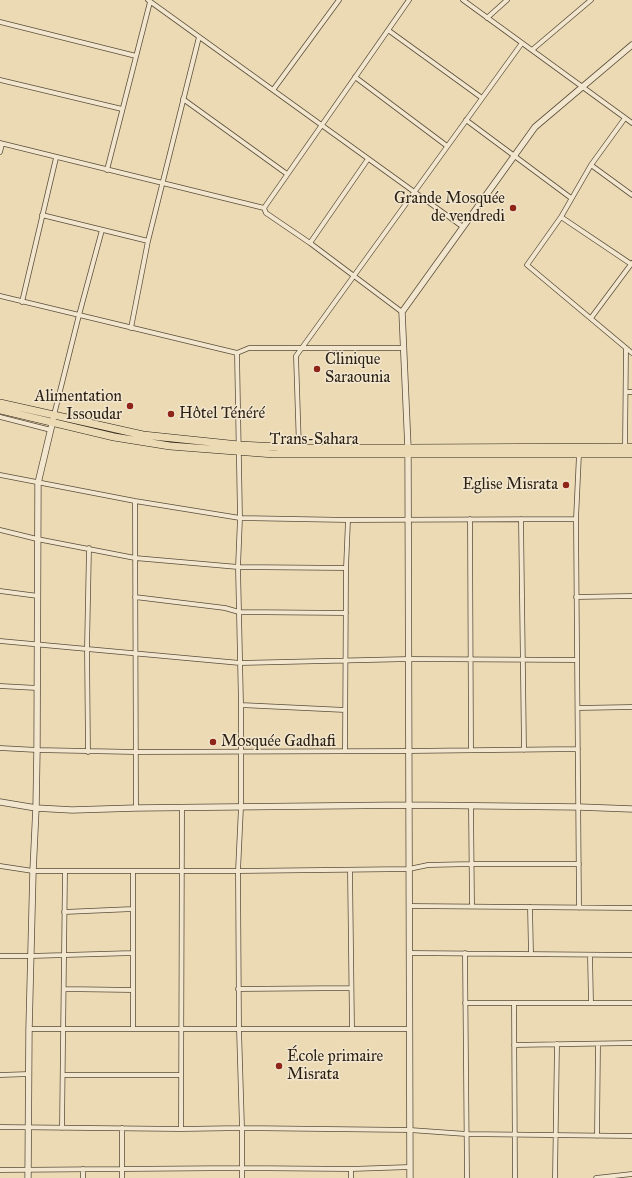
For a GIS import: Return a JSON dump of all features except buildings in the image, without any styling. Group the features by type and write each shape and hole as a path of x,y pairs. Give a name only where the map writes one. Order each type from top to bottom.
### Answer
{"main road":[{"name":"Trans-Sahara","path":"0,403 143,435 274,454 314,451 628,450"},
{"name":"Trans-Sahara","path":"0,410 51,426 170,446 299,448 314,451"},
{"name":"Trans-Sahara","path":"550,451 579,454 628,450"}],"street":[{"path":"273,90 339,0"},
{"path":"264,208 410,0"},
{"path":"463,0 632,123"},
{"path":"487,18 507,0"},
{"path":"532,50 591,0"},
{"path":"107,170 149,1 463,227"},
{"path":"0,22 136,56"},
{"path":"388,30 482,98"},
{"path":"131,328 148,240 199,37"},
{"path":"299,448 296,356 522,43"},
{"path":"410,1178 408,451 402,312 536,127 632,45"},
{"path":"355,77 447,146"},
{"path":"0,80 122,110"},
{"path":"184,99 287,174"},
{"path":"625,118 591,165 561,217 527,264 632,353"},
{"path":"466,120 571,198"},
{"path":"0,152 1,144 264,208"},
{"path":"22,302 56,158"},
{"path":"310,243 368,159"},
{"path":"591,165 632,195"},
{"path":"264,208 266,213 310,243 402,312"},
{"path":"42,215 148,240"},
{"path":"561,217 631,263 591,318"},
{"path":"28,1178 29,1029 37,750 38,483 79,315 102,230"},
{"path":"0,296 237,353 250,348 404,348"},
{"path":"626,348 628,450"},
{"path":"237,353 240,518 238,567 241,705 241,807 238,871 238,989 242,1178"},
{"path":"626,392 632,392"},
{"path":"0,417 51,426"},
{"path":"579,454 576,519 579,908"},
{"path":"0,475 135,501 240,518 348,520 576,519"},
{"path":"135,501 136,808"},
{"path":"470,519 471,750"},
{"path":"521,519 524,750"},
{"path":"345,751 346,568 348,520"},
{"path":"0,530 37,539 135,558 238,567 346,568"},
{"path":"88,752 87,648 89,548"},
{"path":"0,591 38,596"},
{"path":"576,597 632,596"},
{"path":"135,598 225,608 239,612 346,613"},
{"path":"0,641 87,648 240,664 409,659 577,660"},
{"path":"0,686 37,688"},
{"path":"241,705 345,710"},
{"path":"578,708 632,707"},
{"path":"0,748 88,752 578,749"},
{"path":"0,802 36,808 72,810 409,805 632,809"},
{"path":"471,806 472,906"},
{"path":"181,1129 182,808"},
{"path":"0,866 33,871 238,871 409,870 428,865 579,864"},
{"path":"350,870 352,1030"},
{"path":"62,1128 65,871"},
{"path":"133,871 133,1029"},
{"path":"409,906 632,908"},
{"path":"530,907 531,954"},
{"path":"64,912 133,909"},
{"path":"0,956 133,953"},
{"path":"409,953 632,955"},
{"path":"465,953 467,1178"},
{"path":"590,955 591,1003"},
{"path":"238,989 351,988"},
{"path":"64,990 133,990"},
{"path":"465,1003 632,1003"},
{"path":"514,1003 516,1134 515,1178"},
{"path":"29,1029 410,1029"},
{"path":"514,1045 632,1043"},
{"path":"555,1178 557,1044"},
{"path":"597,1136 598,1044"},
{"path":"0,1075 29,1074"},
{"path":"63,1075 181,1075"},
{"path":"0,1127 410,1130 466,1134 632,1136"},
{"path":"122,1128 122,1178"},
{"path":"0,1170 241,1168 351,1169 410,1167"},
{"path":"83,1169 83,1178"},
{"path":"351,1169 351,1178"},
{"path":"596,1178 632,1174"}],"place":[{"name":"Grande Mosquée de vendredi","path":"513,208"},
{"name":"Clinique Saraounia","path":"317,369"},
{"name":"Alimentation Issoudar","path":"130,406"},
{"name":"Hôtel Ténéré","path":"171,414"},
{"name":"Eglise Misrata","path":"566,485"},
{"name":"Mosquée Gadhafi","path":"213,742"},
{"name":"École primaire Misrata","path":"279,1066"}]}
